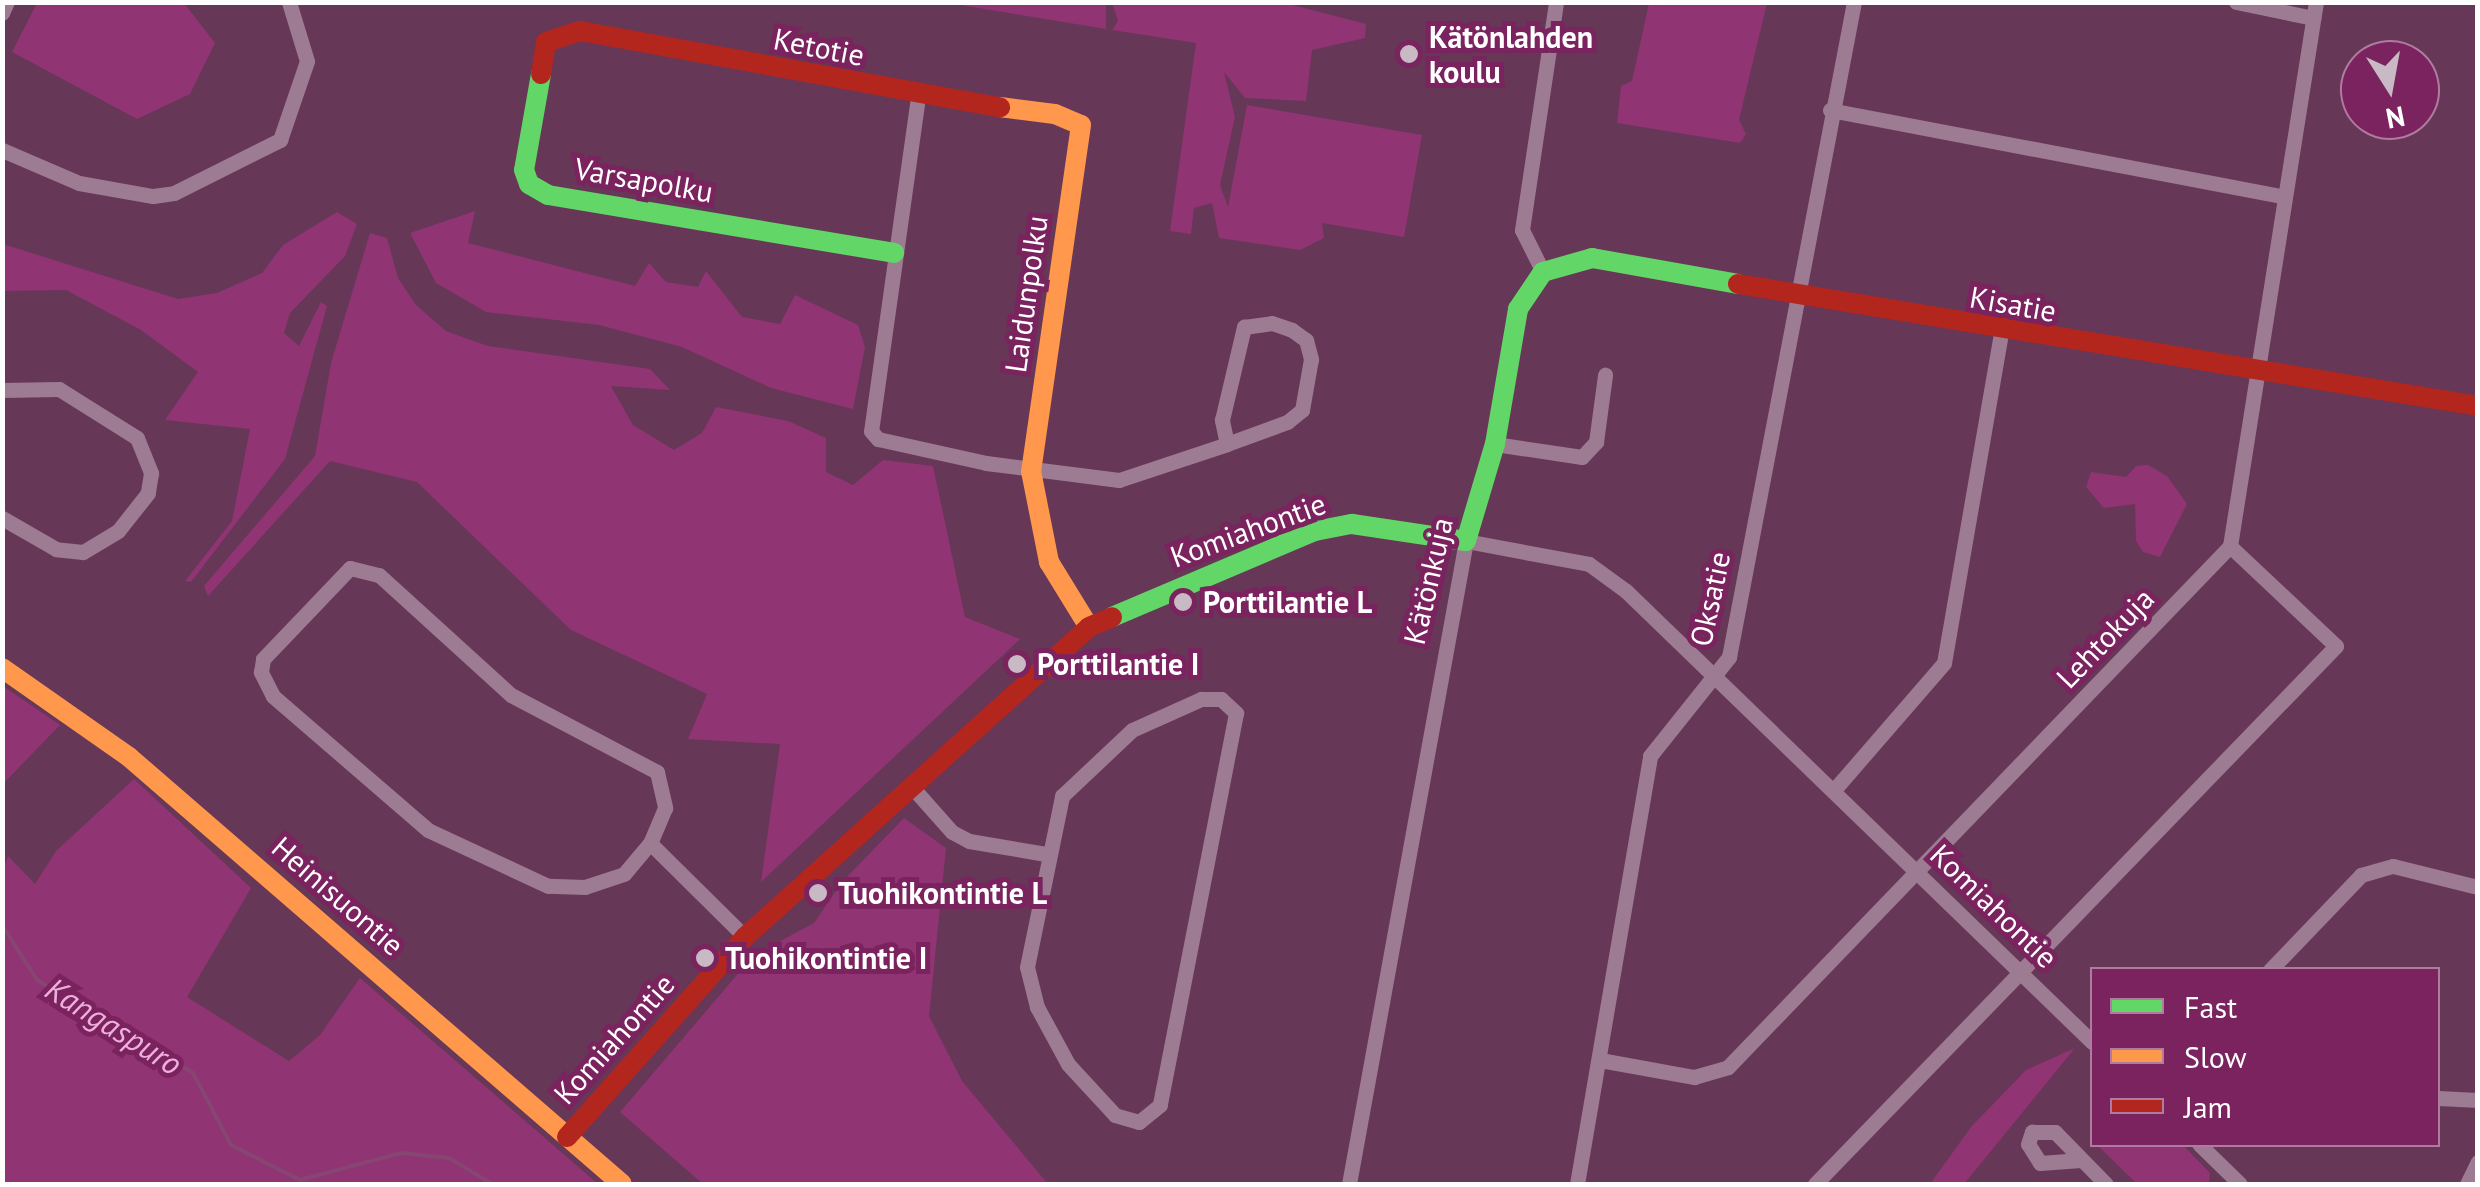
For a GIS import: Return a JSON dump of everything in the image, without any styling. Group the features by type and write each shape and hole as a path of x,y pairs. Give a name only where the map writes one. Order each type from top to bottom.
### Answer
{"street":[{"path":"2,13 7,2"},
{"path":"2,150 79,184 152,196 174,192 262,150 280,140 307,62 289,2"},
{"path":"1543,272 1522,230 1556,2"},
{"name":"Oksatie","path":"1577,1184 1650,756 1729,657 1830,110 1854,2"},
{"path":"1815,1184 2336,646 2230,546 2314,10 2236,2"},
{"name":"Ketotie","path":"546,42 580,31 918,97 1055,114 1081,125"},
{"name":"Varsapolku","path":"546,42 524,170 530,184 548,195 894,253"},
{"path":"918,97 871,431 890,445 1031,471 1119,480 1227,444 1287,422 1302,410 1311,360 1306,340 1292,330 1272,323 1244,327 1222,420 1227,444"},
{"path":"1830,110 2285,197"},
{"name":"Laidunpolku","path":"1081,125 1031,471 1049,562 1089,626"},
{"name":"Kisatie","path":"1543,272 1592,258 2000,332 2258,375 2478,406"},
{"name":"Kätönkuja","path":"1349,1184 1466,540 1495,444 1518,309 1543,272"},
{"path":"1834,790 1944,663 2000,332"},
{"path":"1495,444 1568,457 1592,450 1605,375"},
{"path":"2,390 59,389 137,438 151,473 148,493 118,531 82,552 56,550 2,518"},
{"name":"Komiahontie","path":"567,1137 745,937 1089,626 1315,531 1352,524 1466,540 1588,564 1626,591 2090,1040"},
{"name":"Lehtokuja","path":"1600,1060 1716,1076 1917,874 2230,546"},
{"path":"371,570 511,695 657,772 665,808 650,843 624,874 562,889 428,830 273,696 261,672 263,660 341,572 371,570"},
{"name":"Heinisuontie","path":"2,668 129,757 622,1184"},
{"path":"1201,699 1220,699 1236,713 1160,1105 1139,1122 1115,1115 1068,1064 1037,1007 1027,968 1046,854 1062,796 1132,730 1201,699"},
{"path":"912,787 969,841 1046,854"},
{"path":"650,843 745,937"},
{"path":"2273,967 2361,876 2393,866 2478,887"},
{"path":"2440,1098 2478,1100"},
{"path":"2203,1147 2240,1184"},
{"path":"2081,1160 2106,1184"},
{"path":"2467,1184 2478,1161"}],"shaded area":[{"path":"37,3 184,3 215,43 190,94 137,119 12,52"},
{"path":"1106,3 1106,29 960,5"},
{"path":"1112,3 1285,3 1366,24 1365,38 1312,50 1306,101 1245,98 1224,72 1235,117 1220,185 1228,207 1247,105 1422,135 1404,237 1322,223 1324,238 1300,250 1219,238 1212,203 1194,208 1191,234 1170,231 1196,43 1112,30 1118,21"},
{"path":"1649,3 1767,3 1739,120 1746,134 1740,143 1617,123 1621,86 1632,81"},
{"path":"475,211 468,243 635,286 649,263 666,282 698,287 706,271 742,317 780,324 795,295 858,325 865,347 853,409 771,388 682,347 599,325 486,312 436,283 410,233"},
{"path":"337,212 357,224 345,256 290,313 284,333 299,346 321,302 327,306 285,459 191,582 185,581 232,521 250,429 165,420 198,372 141,330 66,290 3,291 3,244 178,299 217,293 262,273 283,245"},
{"path":"370,233 387,238 398,278 416,305 446,331 488,346 650,369 670,390 611,386 633,425 674,450 702,433 716,407 788,421 826,438 826,472 853,485 883,460 933,466 965,617 1020,639 761,882 780,744 688,739 707,694 571,630 417,482 330,461 208,596 204,586 315,456 331,363"},
{"path":"2148,465 2167,476 2187,504 2160,557 2143,552 2136,541 2135,504 2104,508 2086,487 2091,472 2126,477 2136,466"},
{"path":"3,686 60,725 3,784"},
{"path":"134,779 251,888 187,997 289,1061 320,1035 360,978 598,1184 3,1184 2,872 8,856 35,884 56,851"},
{"path":"904,818 946,848 929,1016 962,1081 1048,1184 703,1184 620,1112 754,955 814,923 841,883"},
{"path":"2075,1048 1964,1184 1930,1184 1971,1127 2026,1070"},
{"path":"2099,1147 2185,1147 2210,1173 2209,1184 2137,1184"}],"waterway":[{"name":"Kangaspuro","path":"2,925 37,980 193,1073 231,1145 300,1180 401,1153 449,1158 492,1184"}],"traffic: fast":[{"path":"541,74 524,170 529,184 548,195 894,253"},
{"path":"1112,617 1315,531 1352,524 1466,541 1495,444 1518,309 1543,272 1592,258 1738,284"}],"traffic: slow":[{"path":"1000,107 1055,114 1081,125 1031,471 1049,562 1089,627"},
{"path":"2,668 129,757 622,1184"}],"traffic: jam":[{"path":"541,74 546,42 580,31 1000,107"},
{"path":"1738,284 2478,406"},
{"path":"567,1137 745,937 1089,627 1112,617"}],"place":[{"name":"Kätönlahden koulu","path":"1409,54"},
{"name":"Porttilantie L","path":"1183,602"},
{"name":"Porttilantie I","path":"1017,664"},
{"name":"Tuohikontintie L","path":"818,893"},
{"name":"Tuohikontintie I","path":"705,958"}]}
